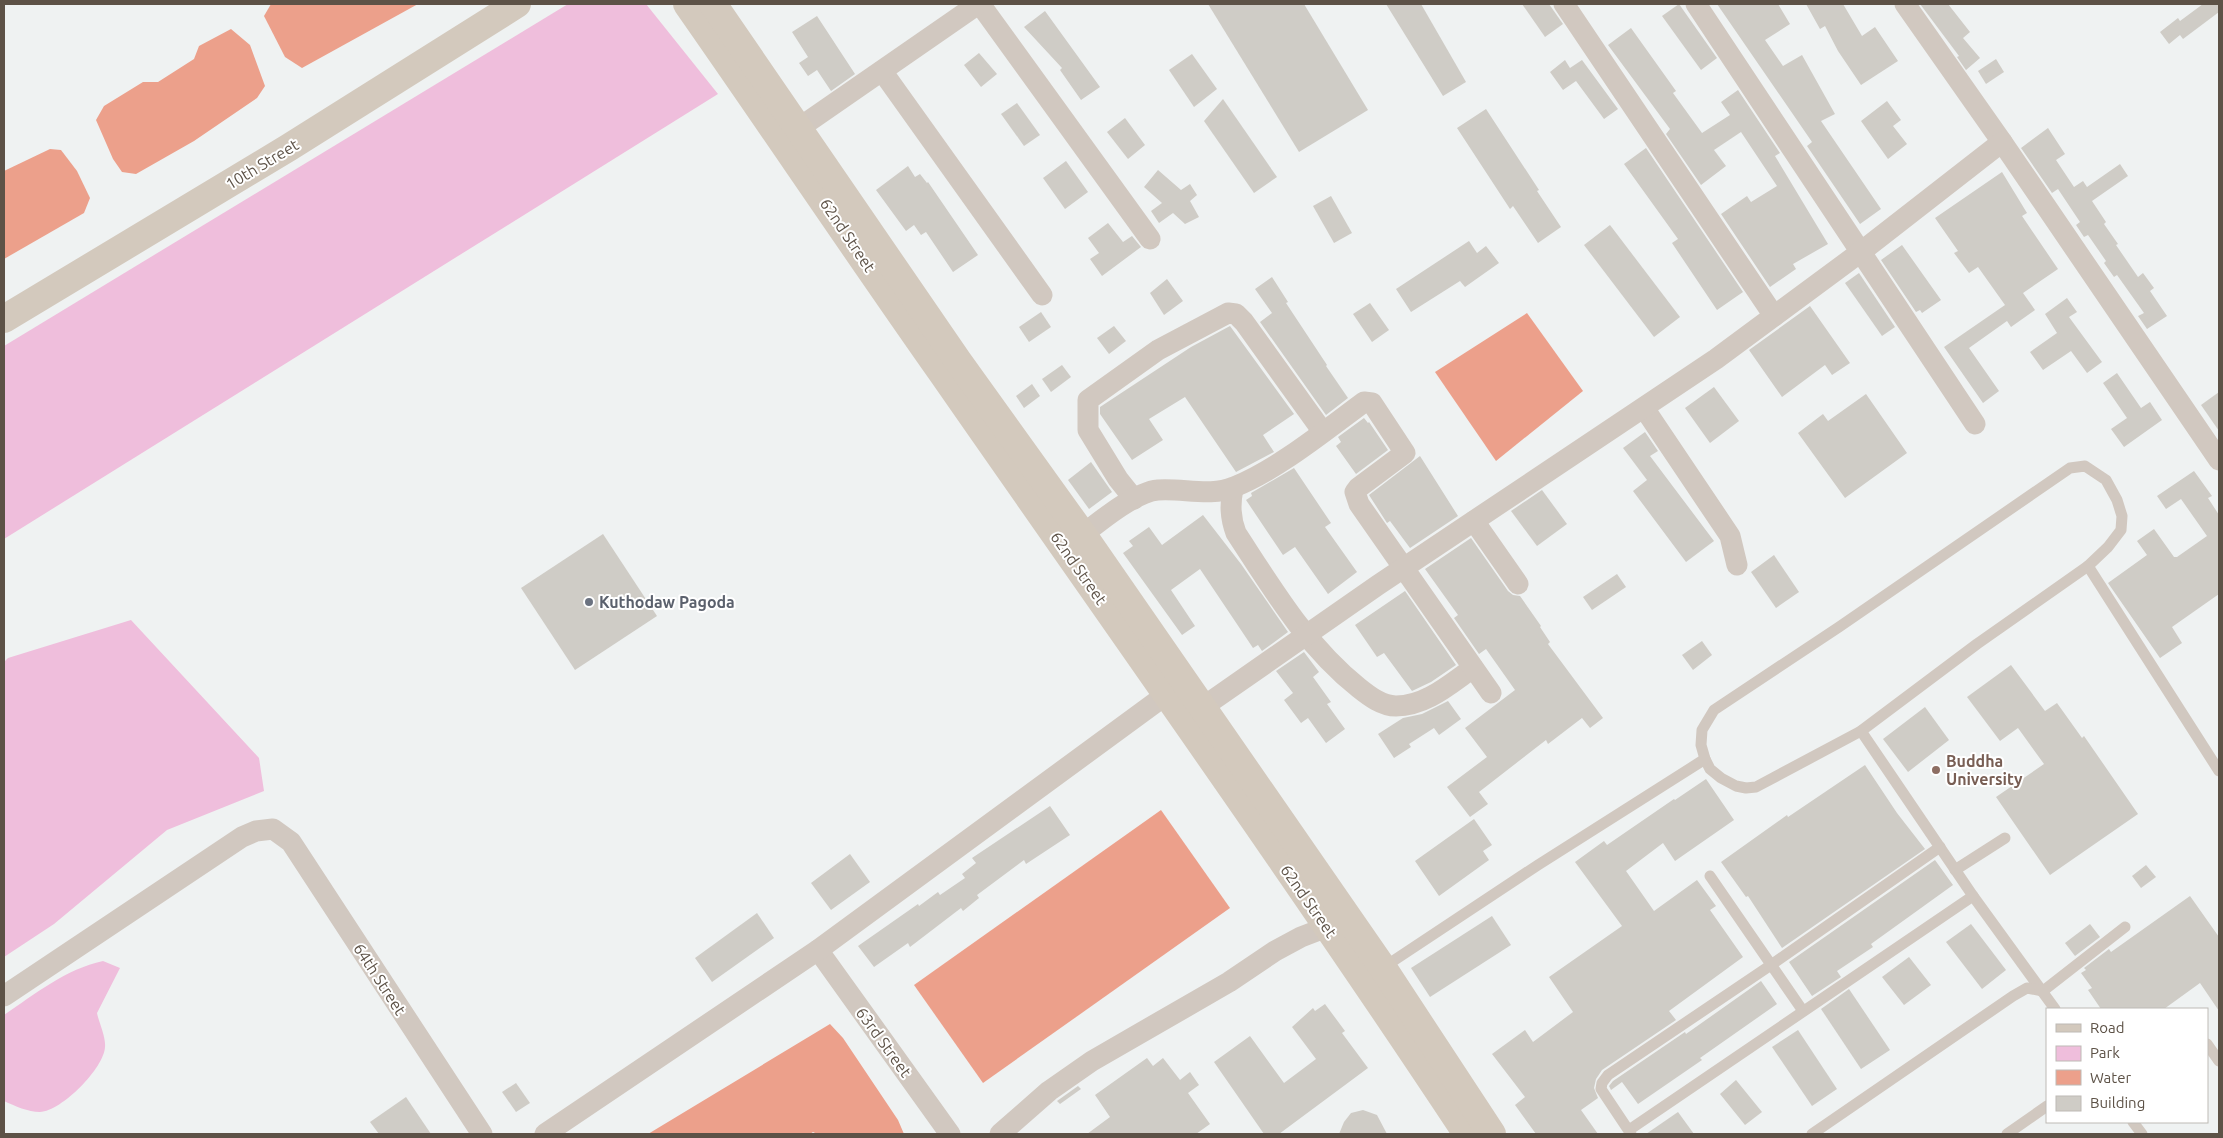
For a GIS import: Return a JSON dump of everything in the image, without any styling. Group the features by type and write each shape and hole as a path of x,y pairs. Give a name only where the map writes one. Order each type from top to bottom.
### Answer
{"main road":[{"name":"10th Street","path":"4,319 288,148 517,4"},
{"name":"62nd Street","path":"687,4 799,128 949,366"},
{"name":"62nd Street","path":"713,4 742,64 949,366 1074,541 1336,921 1492,1134"},
{"name":"62nd Street","path":"1074,541 1167,694 1193,714"},
{"name":"62nd Street","path":"1374,974 1467,1134"}],"street":[{"path":"799,128 979,4 1150,239"},
{"path":"1564,4 1774,316"},
{"path":"1696,4 1862,251 1975,424"},
{"path":"1905,4 2002,142 2219,460"},
{"path":"882,71 1042,296"},
{"path":"1193,714 1305,635 1587,444 1644,408 1862,251 2002,142"},
{"path":"1134,498 1118,479 1088,430 1088,400 1158,350 1228,313 1236,314 1248,326 1323,432"},
{"path":"1074,541 1134,498 1148,491 1218,491 1233,488 1280,461 1368,401 1372,403 1404,450 1404,455 1358,488 1355,492 1358,504 1491,693"},
{"path":"1644,408 1730,536 1737,565"},
{"path":"1233,488 1230,504 1231,521 1236,533 1305,635 1340,673 1377,701 1393,706 1419,702 1473,668"},
{"path":"1474,522 1518,584"},
{"path":"545,1134 818,950 1167,694"},
{"name":"64th Street","path":"4,996 242,837 256,831 273,829 291,842 482,1134"},
{"path":"1000,1134 1049,1091 1092,1061 1229,982 1275,951 1336,921"},
{"name":"63rd Street","path":"818,950 950,1134"}],"lane":[{"path":"2085,466 2106,480 2117,500 2122,516 2121,530 2108,547 2088,566 1977,644 1861,731 1756,787 1736,786 1721,778 1710,769 1700,745 1702,730 1714,710 1839,628 2070,468 2085,466"},
{"path":"2088,566 2219,772"},
{"path":"1861,731 1973,896 2054,1008"},
{"path":"1374,974 1538,865 1705,759"},
{"path":"1955,870 2005,838"},
{"path":"1940,847 1605,1079 1601,1089 1630,1132 1973,896"},
{"path":"1710,876 1803,1012"},
{"path":"1812,1134 2013,996 2027,988 2043,991 2125,927"},
{"path":"2208,1045 2219,1061"},
{"path":"2007,1134 2046,1107"},
{"path":"2134,1123 2142,1134"}],"green space":[{"path":"568,4 646,4 718,94 4,539 4,346"},
{"path":"131,620 259,758 264,791 167,830 54,924 4,957 4,662 8,658"},
{"path":"103,961 120,968 97,1013 105,1043 103,1056 98,1066 70,1097 49,1110 31,1111 4,1101 4,1015 64,976"}],"water":[{"path":"271,4 418,4 302,68 285,57 264,16"},
{"path":"231,29 250,45 265,86 257,98 194,141 136,174 122,172 113,159 96,120 104,106 143,82 158,82 194,59 199,46"},
{"path":"50,149 61,150 77,171 90,198 84,213 4,259 4,171"},
{"path":"1527,313 1583,391 1496,461 1435,372"},
{"path":"1161,810 1230,908 983,1083 914,985"},
{"path":"830,1024 843,1038 898,1120 904,1134 817,1134 813,1132 810,1134 648,1134"}],"building":[{"path":"1208,4 1304,4 1368,110 1299,152"},
{"path":"1386,4 1421,4 1466,82 1443,96"},
{"path":"1522,4 1549,4 1563,24 1545,37"},
{"path":"1679,4 1717,58 1701,70 1662,16"},
{"path":"1717,4 1778,4 1790,24 1765,40 1783,66 1802,55 1835,114 1821,121 1881,209 1860,224 1807,146 1812,142"},
{"path":"1806,4 1843,4 1862,36 1875,27 1898,61 1861,85 1838,51 1825,26 1820,29"},
{"path":"1920,4 1948,4 1970,32 1963,38 1980,58 1966,70 1957,57 1959,56"},
{"path":"2203,4 2219,4 2219,12 2183,39 2180,35 2169,44 2160,32 2178,18 2180,21"},
{"path":"1045,11 1100,87 1081,100 1060,70 1062,68 1024,27"},
{"path":"817,16 855,74 831,91 817,70 808,76 799,63 808,57 792,32"},
{"path":"1631,28 1676,91 1673,93 1702,133 1730,115 1721,102 1738,90 1780,153 1775,156 1828,244 1793,264 1796,269 1770,287 1721,214 1747,196 1751,202 1777,186 1741,132 1714,150 1726,166 1701,185 1666,134 1670,129 1608,45"},
{"path":"979,53 997,74 981,87 964,65"},
{"path":"1192,54 1217,89 1194,107 1169,70"},
{"path":"1996,59 2004,72 1986,84 1978,71"},
{"path":"1565,60 1570,68 1582,60 1618,109 1604,119 1576,81 1563,90 1550,72"},
{"path":"1223,99 1277,177 1254,193 1204,121"},
{"path":"1887,101 1901,120 1893,126 1907,144 1888,159 1861,121"},
{"path":"1017,103 1040,135 1024,146 1001,114"},
{"path":"1486,109 1561,227 1538,243 1513,206 1510,209 1457,128"},
{"path":"1125,118 1145,145 1128,159 1107,132"},
{"path":"2048,128 2065,154 2056,160 2074,187 2083,181 2087,187 2120,164 2128,176 2092,201 2106,222 2104,224 2118,244 2116,245 2138,277 2143,273 2154,288 2150,291 2167,316 2147,329 2138,316 2144,313 2117,275 2114,277 2104,263 2106,261 2088,235 2084,237 2076,225 2080,222 2058,189 2052,193 2021,148"},
{"path":"1646,148 1743,292 1717,310 1672,243 1678,239 1624,164"},
{"path":"1066,161 1088,192 1065,209 1043,178"},
{"path":"908,166 915,177 920,174 928,182 978,255 953,272 926,232 921,235 914,225 906,231 876,190"},
{"path":"1158,170 1181,190 1190,184 1197,195 1190,201 1199,217 1185,224 1173,213 1159,223 1151,211 1162,203 1144,187"},
{"path":"2002,172 2027,213 2022,216 2058,269 2023,293 2035,310 2011,327 2007,321 1969,348 1999,391 1983,403 1944,347 2005,305 1978,267 1969,273 1954,253 1958,251 1935,218"},
{"path":"1331,196 1352,233 1334,243 1313,206"},
{"path":"1108,223 1123,242 1132,236 1141,247 1102,276 1090,259 1099,253 1088,238"},
{"path":"1610,225 1680,317 1654,337 1584,245"},
{"path":"1469,241 1477,253 1486,246 1499,263 1465,287 1460,281 1411,312 1396,289"},
{"path":"1902,245 1941,300 1922,313 1920,310 1916,312 1881,260"},
{"path":"1859,273 1895,327 1882,336 1845,283"},
{"path":"1272,277 1288,302 1286,303 1348,398 1326,415 1260,322 1272,313 1255,289"},
{"path":"1167,279 1183,301 1164,315 1150,293"},
{"path":"2067,298 2077,312 2069,317 2102,362 2087,373 2071,351 2043,370 2030,352 2057,333 2045,314"},
{"path":"1370,303 1389,330 1372,342 1353,314"},
{"path":"1810,306 1850,363 1832,375 1825,365 1782,397 1749,350"},
{"path":"1041,312 1051,327 1029,342 1019,327"},
{"path":"1114,326 1126,341 1109,354 1097,338"},
{"path":"1230,326 1294,414 1263,435 1274,452 1236,472 1185,397 1149,419 1163,440 1132,460 1100,414 1100,407 1191,347"},
{"path":"1062,365 1071,377 1051,392 1042,379"},
{"path":"2117,373 2141,408 2150,402 2162,420 2124,447 2111,429 2127,418 2103,383"},
{"path":"1032,384 1040,396 1024,408 1016,396"},
{"path":"1714,387 1739,421 1710,443 1685,408"},
{"path":"2219,392 2219,431 2201,405"},
{"path":"1866,394 1907,453 1845,498 1798,433 1823,414 1828,421"},
{"path":"1364,418 1369,422 1388,450 1356,474 1336,446 1341,442 1338,437"},
{"path":"1645,432 1658,451 1650,456 1714,541 1686,562 1633,491 1647,480 1623,448"},
{"path":"1420,456 1458,516 1410,548 1390,521 1387,523 1369,495"},
{"path":"1091,462 1112,492 1089,509 1068,480"},
{"path":"1294,468 1331,523 1325,527 1357,572 1328,594 1295,547 1283,555 1246,500 1252,496 1251,493"},
{"path":"2194,471 2212,496 2208,498 2219,515 2219,594 2172,627 2182,643 2160,658 2108,583 2147,555 2137,541 2154,529 2174,557 2177,557 2207,536 2181,499 2166,509 2157,496"},
{"path":"1542,490 1567,524 1537,546 1511,511"},
{"path":"1203,515 1241,564 1288,632 1262,651 1258,645 1253,648 1200,569 1171,590 1195,626 1182,635 1123,553 1133,546 1129,541 1149,527 1162,545"},
{"name":"Kuthodaw Pagoda","path":"603,534 657,616 575,670 521,588"},
{"path":"1471,538 1508,591 1513,595 1520,596 1541,626 1550,642 1548,644 1603,718 1590,728 1582,718 1548,744 1546,740 1479,792 1488,804 1470,817 1447,787 1487,757 1465,728 1515,690 1486,649 1479,654 1454,618 1458,615 1425,569"},
{"path":"1774,555 1799,592 1776,608 1751,572"},
{"path":"1617,574 1626,587 1592,610 1583,597"},
{"path":"1405,591 1456,665 1431,682 1412,691 1384,653 1377,657 1355,625"},
{"path":"1702,641 1712,655 1693,670 1682,655"},
{"path":"1304,652 1319,672 1313,677 1331,702 1327,704 1345,729 1326,743 1308,718 1301,723 1284,700 1293,693 1276,671"},
{"path":"2011,665 2045,711 2057,703 2082,738 2084,736 2138,814 2050,875 1996,797 2044,764 2018,728 2000,741 1967,697"},
{"path":"1448,701 1461,719 1439,735 1434,728 1409,744 1411,747 1394,758 1378,734 1403,718 1422,714"},
{"path":"1925,707 1949,740 1908,772 1883,739"},
{"path":"1865,765 1897,813 1925,849 1782,948 1748,896 1746,897 1721,862 1787,815 1788,817"},
{"path":"1706,779 1734,820 1675,861 1663,843 1626,871 1654,911 1697,880 1716,906 1710,910 1743,957 1669,1011 1676,1020 1602,1070 1596,1079 1594,1088 1598,1098 1581,1110 1598,1134 1536,1134 1515,1105 1525,1097 1492,1054 1525,1030 1533,1042 1573,1012 1549,977 1622,926 1575,862 1604,841 1607,845"},
{"path":"1050,806 1070,835 1026,864 1024,860 977,895 979,898 963,911 961,908 910,947 908,943 874,967 858,946 918,904 919,906 938,892 940,895 965,878 962,874 976,863 972,858"},
{"path":"1474,819 1492,845 1483,851 1489,860 1439,896 1415,861"},
{"path":"850,854 870,882 831,910 811,883"},
{"path":"1935,860 1953,885 1871,944 1873,947 1837,971 1841,977 1812,996 1789,962"},
{"path":"2146,865 2156,877 2141,888 2132,876"},
{"path":"2190,896 2219,937 2219,1011 2200,983 2165,1008 2100,1008 2088,990 2092,988 2081,973 2086,970 2084,968 2109,949 2111,952"},
{"path":"757,913 774,938 712,982 695,958"},
{"path":"1492,916 1511,945 1430,997 1411,968"},
{"path":"1971,924 2006,970 1982,989 1946,942"},
{"path":"2090,924 2100,937 2075,956 2065,943"},
{"path":"1909,957 1931,985 1904,1005 1882,977"},
{"path":"1761,981 1777,1004 1700,1058 1702,1060 1638,1104 1622,1082 1611,1090 1609,1086 1613,1081 1685,1032 1686,1034"},
{"path":"1849,989 1890,1050 1861,1069 1821,1009"},
{"path":"1325,1004 1345,1031 1342,1033 1368,1068 1279,1134 1264,1134 1214,1062 1250,1036 1284,1083 1316,1059 1292,1027 1313,1008 1315,1011"},
{"path":"1798,1030 1837,1089 1812,1106 1772,1047"},
{"path":"1147,1058 1153,1066 1163,1058 1180,1080 1190,1072 1199,1085 1188,1093 1210,1124 1196,1134 1087,1134 1110,1117 1095,1095"},
{"path":"1736,1080 1762,1112 1745,1125 1720,1094"},
{"path":"516,1083 530,1103 516,1112 502,1092"},
{"path":"1078,1086 1081,1089 1060,1104 1057,1101"},
{"path":"406,1097 431,1134 379,1134 370,1122"},
{"path":"1363,1110 1377,1115 1387,1134 1339,1134 1344,1122 1351,1113"},
{"path":"1678,1112 1694,1134 1646,1134"}],"place":[{"name":"Kuthodaw Pagoda","path":"589,602"},
{"name":"Buddha University","path":"1936,770"}]}
